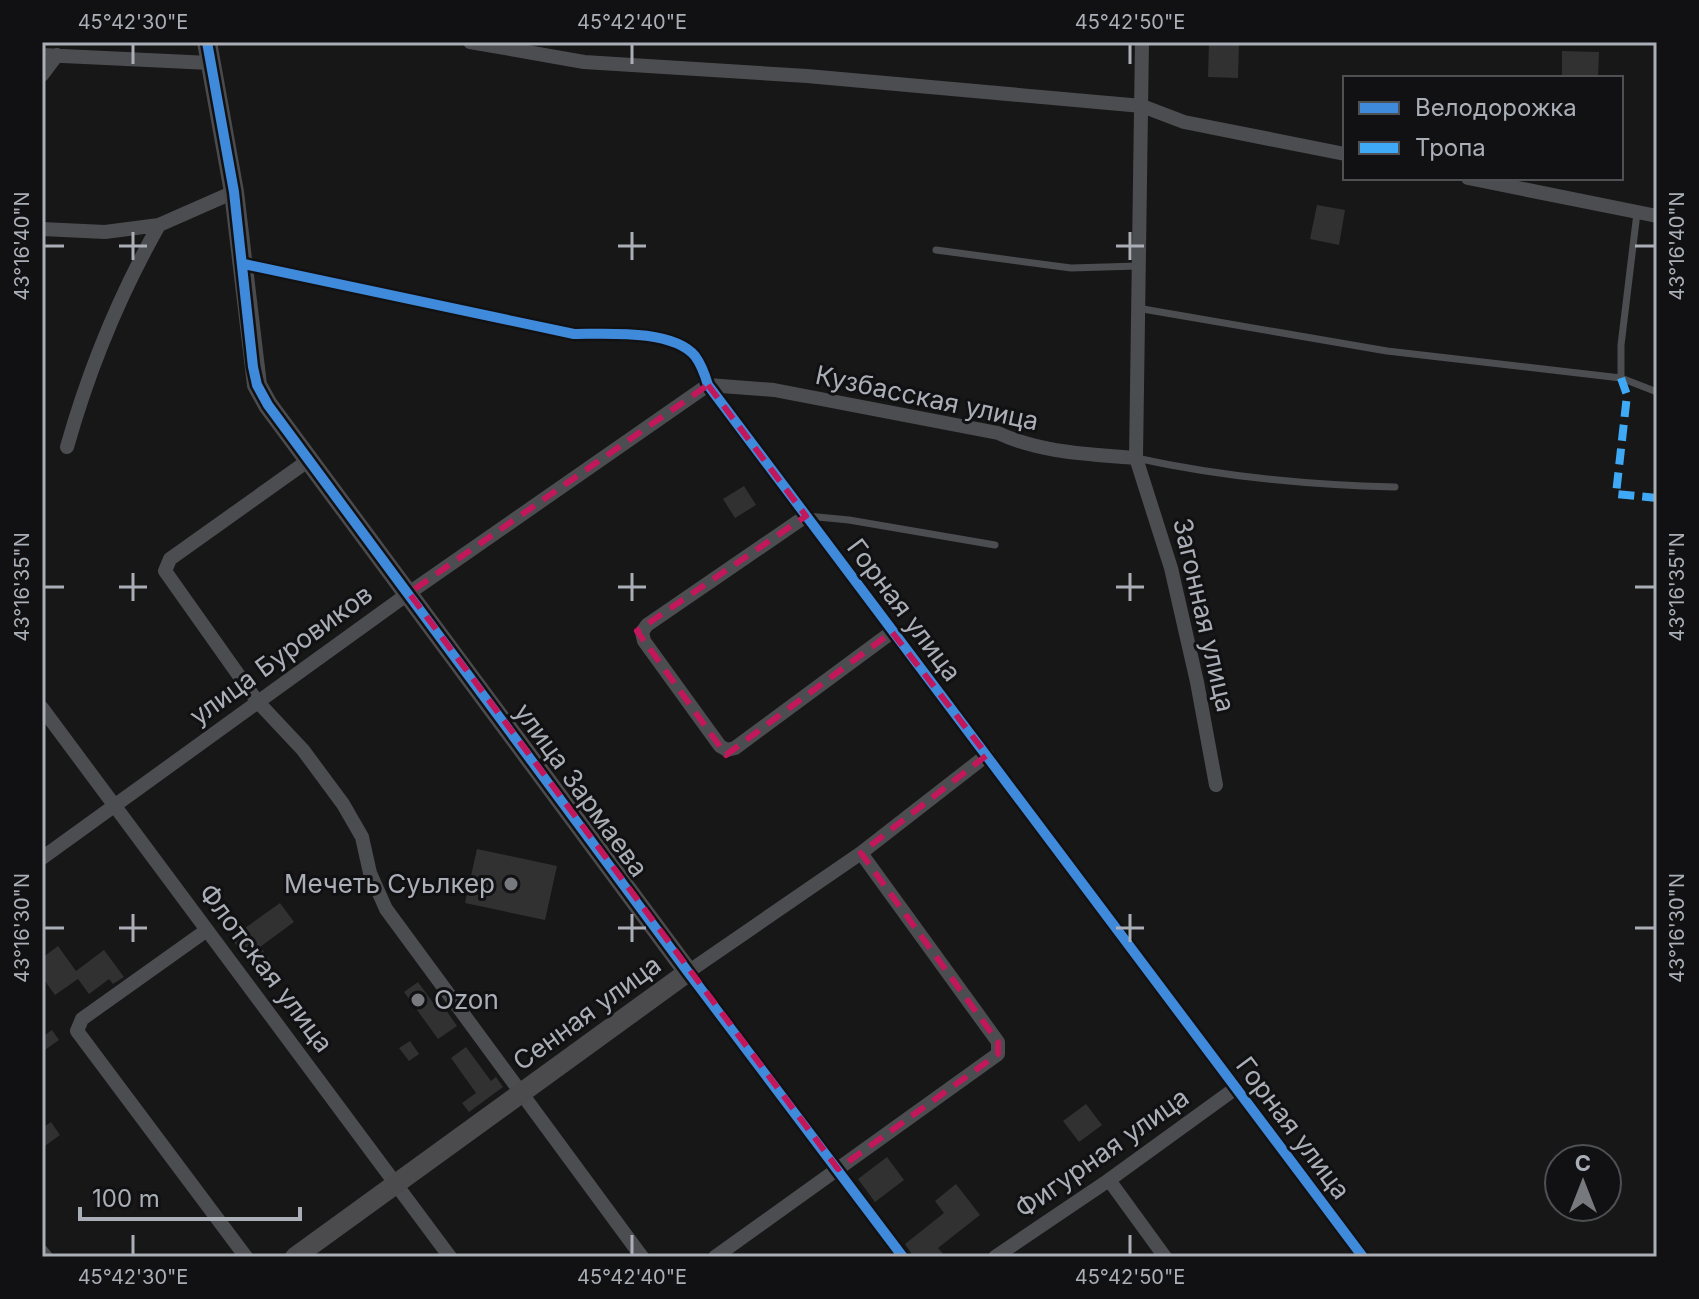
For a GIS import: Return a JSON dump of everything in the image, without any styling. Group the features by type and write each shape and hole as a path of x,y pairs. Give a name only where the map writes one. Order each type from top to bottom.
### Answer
{"street":[{"name":"улица Зармаева","path":"207,42 234,192 257,385 268,405 903,1257"},
{"path":"470,42 584,62 822,77 1142,106 1184,122 1343,154"},
{"name":"Загонная улица","path":"1142,42 1136,458 1171,568 1216,785"},
{"path":"42,75 49,55 210,63"},
{"path":"1478,180 1657,216"},
{"path":"42,229 105,232 159,225 234,192"},
{"path":"67,447 79,405 120,298 159,225"},
{"name":"Горная улица","path":"244,264 574,334 618,334 660,339 679,345 694,355 708,385 1363,1257"},
{"name":"Кузбасская улица","path":"708,385 774,390 998,433 1020,443 1074,453 1136,458"},
{"name":"улица Буровиков","path":"42,858 409,593 708,385"},
{"path":"309,460 170,559 165,566 167,574 257,701 303,750 343,804 362,837 370,873 386,909 642,1257"},
{"path":"806,516 647,625 642,632 644,641 720,746 727,750 735,748 892,632"},
{"name":"Флотская улица","path":"42,708 450,1257"},
{"name":"Сенная улица","path":"295,1257 688,972 861,853 987,755"},
{"path":"715,1257 995,1058 999,1050 998,1042 861,853"},
{"path":"207,930 82,1019 77,1031 246,1257"},
{"name":"Фигурная улица","path":"995,1257 1109,1180 1236,1088"},
{"path":"1109,1180 1165,1257"},
{"path":"42,1252 46,1257"}],"lane":[{"path":"1621,378 1621,345 1637,212"},
{"path":"936,250 1071,268 1138,266"},
{"path":"1137,308 1387,351 1621,378 1657,392"},
{"path":"1136,458 1210,473 1323,485 1395,487"},
{"path":"806,516 849,520 995,545"}],"highlighted area":[{"path":"708,385 806,516 637,631 726,755 892,632 987,755 861,853 998,1042 998,1054 838,1169 409,593"}],"building":[{"path":"1209,42 1239,42 1238,78 1208,77"},
{"path":"1562,51 1599,52 1598,76 1562,76"},
{"path":"1317,205 1345,210 1339,245 1310,239"},
{"path":"744,486 756,505 735,518 723,499"},
{"name":"Мечеть Суьлкер","path":"477,849 557,866 545,920 465,903"},
{"path":"280,903 294,922 260,947 274,965 259,976 231,938"},
{"path":"58,946 76,971 104,950 124,977 113,984 109,979 89,994 78,979 55,995 42,977 42,958"},
{"path":"418,982 434,1004 439,1000 457,1026 438,1039 404,992"},
{"path":"52,1030 59,1040 42,1052 42,1037"},
{"path":"410,1041 419,1054 409,1061 399,1048"},
{"path":"466,1047 491,1081 496,1077 503,1087 469,1112 462,1103 476,1093 451,1058"},
{"path":"1086,1104 1102,1125 1079,1142 1063,1121"},
{"path":"51,1122 60,1135 42,1148 42,1128"},
{"path":"887,1157 904,1180 875,1202 858,1179"},
{"path":"956,1184 980,1215 938,1248 946,1257 914,1257 905,1244 944,1213 935,1201"}],"marked path":[{"path":"1621,378 1627,395 1616,494 1657,498"}],"cycle path":[{"path":"207,42 234,192 253,367 257,385 268,405 903,1257"},
{"path":"244,264 574,334 638,335 685,347 695,356 708,385 1363,1257"}],"place":[{"name":"Мечеть Суьлкер","path":"511,884"},
{"name":"Ozon","path":"418,1000"}]}
